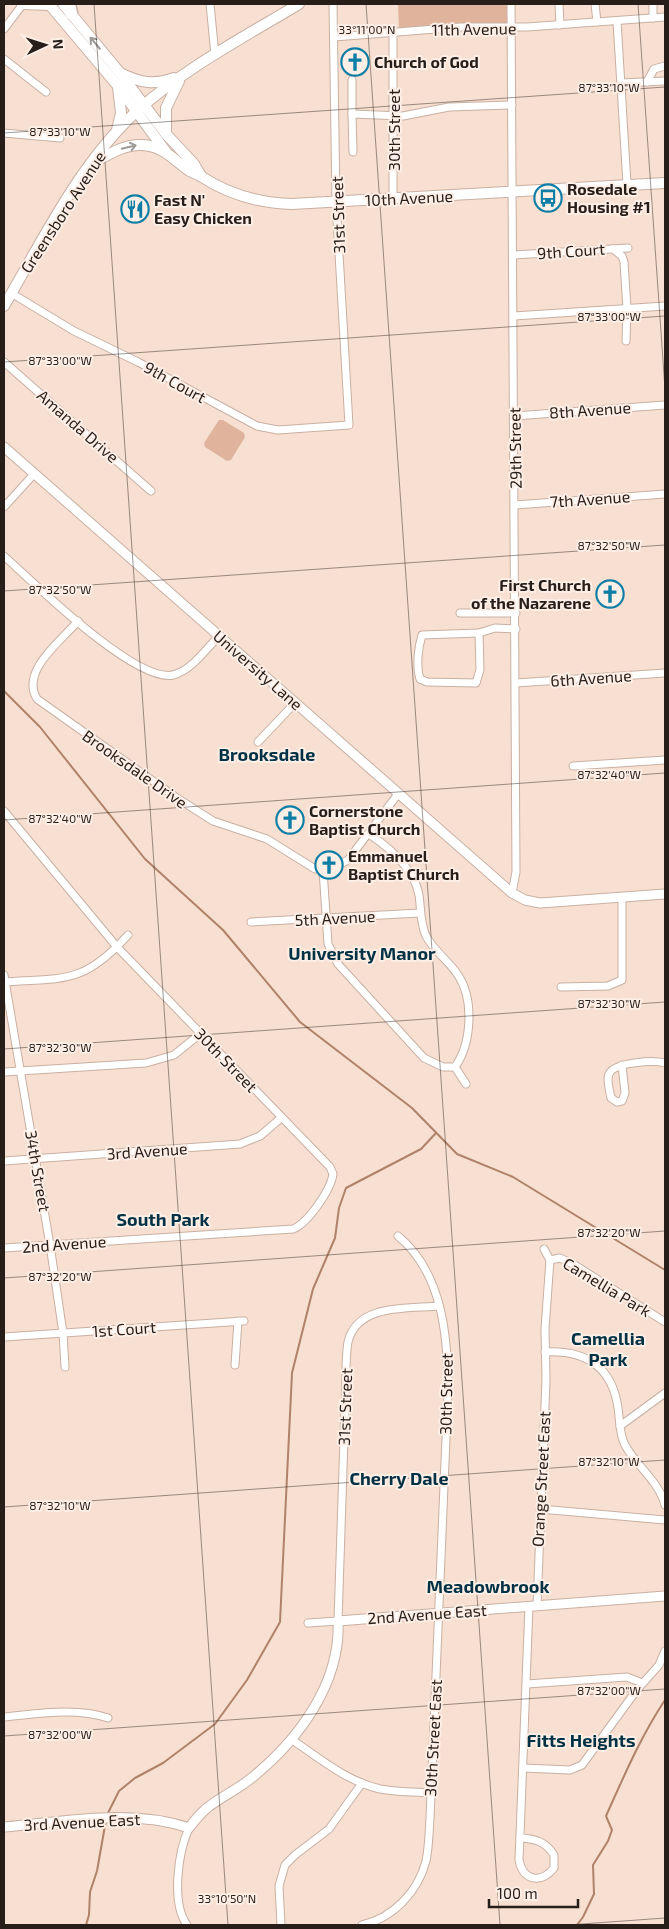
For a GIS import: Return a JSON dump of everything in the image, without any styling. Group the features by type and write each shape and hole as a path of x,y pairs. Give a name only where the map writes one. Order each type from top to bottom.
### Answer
{"main road":[{"path":"22,4 49,4 118,86 194,164 201,176"},
{"name":"Greensboro Avenue","path":"4,306 8,294 62,208 115,134 140,108 182,75 299,4"},
{"path":"68,7 120,73 140,108"},
{"path":"120,73 139,83 159,83 182,75"},
{"path":"166,134 166,108 182,75"},
{"path":"115,134 120,113 118,86"},
{"name":"10th Avenue","path":"140,108 167,152 189,171 225,190 263,202 292,204 336,202 665,183"},
{"path":"93,163 130,146 150,146 167,152"}],"street":[{"path":"4,29 22,4"},
{"path":"210,4 215,55"},
{"name":"31st Street","path":"333,4 336,202 349,425"},
{"name":"29th Street","path":"511,4 516,613 516,872 512,893"},
{"path":"559,4 560,25"},
{"path":"595,4 597,22 665,17"},
{"path":"653,4 653,18"},
{"path":"617,21 627,184"},
{"name":"11th Avenue","path":"334,37 462,27 512,27 597,22"},
{"name":"30th Street","path":"393,199 394,32"},
{"path":"4,59 46,92"},
{"path":"647,82 654,69 665,66"},
{"path":"352,80 353,152"},
{"path":"621,83 665,81"},
{"path":"352,114 394,116 420,114 449,107 512,105"},
{"path":"4,133 60,138"},
{"path":"610,248 622,256 624,262 627,309 626,341"},
{"name":"9th Court","path":"514,255 628,248"},
{"name":"9th Court","path":"8,294 74,331 138,362 257,426 278,430 349,425"},
{"path":"514,316 665,306"},
{"name":"Amanda Drive","path":"4,362 151,491"},
{"name":"8th Avenue","path":"514,416 665,405"},
{"name":"University Lane","path":"4,447 512,893"},
{"path":"4,506 35,473"},
{"name":"7th Avenue","path":"515,505 665,494"},
{"path":"4,556 78,621 132,662 150,672 163,675 184,670 219,636"},
{"path":"460,613 516,613"},
{"name":"Brooksdale Drive","path":"78,621 35,671 32,686 37,699 212,821 267,839 308,866 323,870"},
{"path":"479,633 480,670 476,683 426,682 420,679 419,645 422,635 479,633 495,628 516,629"},
{"name":"6th Avenue","path":"516,683 665,673"},
{"path":"258,742 295,703"},
{"path":"573,766 665,760"},
{"path":"398,794 348,860 323,870 328,944 334,958 346,975 429,1062 442,1067 455,1067"},
{"name":"30th Street","path":"4,810 117,947 330,1167 333,1174"},
{"path":"368,834 408,869 417,887 420,914 427,936 458,975 467,994 467,1030 461,1058 455,1067"},
{"path":"512,893 525,900 540,903 665,894"},
{"path":"560,987 608,986 622,980 622,898"},
{"name":"5th Avenue","path":"251,922 420,914"},
{"path":"4,980 70,978 96,965 128,935"},
{"name":"34th Street","path":"4,980 50,1245 63,1333 65,1367"},
{"path":"4,1072 125,1065 160,1060 180,1051 200,1034"},
{"path":"622,1065 625,1096 622,1101 617,1102 611,1098 608,1077 612,1070 622,1065 665,1063"},
{"path":"455,1067 466,1084"},
{"name":"3rd Avenue","path":"4,1160 240,1144 260,1136 281,1118"},
{"name":"2nd Avenue","path":"4,1248 292,1229 302,1226 306,1221 326,1192 333,1174"},
{"name":"30th Street","path":"398,1236 413,1250 431,1284 439,1306 447,1341 448,1391 440,1566"},
{"path":"544,1249 550,1260"},
{"name":"Camellia Park","path":"545,1352 550,1260 560,1258 573,1264 665,1322"},
{"name":"31st Street","path":"338,1621 347,1348 351,1334 359,1322 372,1314 386,1310 439,1306"},
{"name":"1st Court","path":"4,1337 241,1321 235,1365"},
{"path":"545,1352 578,1354 596,1364 610,1381 615,1393 620,1426 627,1448 658,1488 665,1505"},
{"name":"Orange Street East","path":"520,1838 539,1840 546,1844 554,1854 554,1868 550,1874 544,1878 532,1879 524,1873 521,1867 520,1838 527,1684 540,1509 545,1352"},
{"path":"620,1426 665,1393"},
{"path":"540,1509 665,1520"},
{"name":"30th Street East","path":"362,1925 387,1916 402,1902 418,1881 426,1861 440,1566"},
{"name":"2nd Avenue East","path":"308,1623 665,1596"},
{"path":"188,1925 180,1911 178,1897 181,1847 188,1828 206,1808 254,1776 291,1739 311,1713 332,1668 339,1647 338,1621"},
{"path":"523,1768 570,1770 582,1765 642,1683 659,1665 665,1651"},
{"path":"527,1684 627,1676 642,1683"},
{"path":"4,1717 78,1712 108,1718"},
{"path":"291,1739 339,1773 362,1783 388,1790 430,1793"},
{"path":"281,1925 280,1886 286,1866 295,1855 329,1829 362,1783"},
{"name":"3rd Avenue East","path":"4,1827 113,1818 153,1819 188,1828"}],"shaded area":[{"path":"398,4 511,4 511,27 399,31"},
{"path":"219,420 223,420 244,433 245,437 231,460 227,461 205,447 204,443"}],"waterway":[{"path":"4,691 40,727 145,859 223,930 300,1022 412,1108 457,1154 513,1177 665,1270"},
{"path":"107,1815 119,1791 135,1778 163,1763 215,1724 247,1680 280,1622 292,1373 313,1289 335,1238 339,1208 346,1188 421,1149 436,1133"},
{"path":"577,1925 594,1894 593,1865 608,1841 612,1830 606,1816 626,1771 665,1700"},
{"path":"86,1925 89,1915 90,1892 97,1871 106,1820"}],"place":[{"name":"Church of God","path":"355,62"},
{"name":"Rosedale Housing #1","path":"548,198"},
{"name":"Fast N' Easy Chicken","path":"135,209"},
{"name":"First Church of the Nazarene","path":"610,594"},
{"name":"Cornerstone Baptist Church","path":"290,820"},
{"name":"Emmanuel Baptist Church","path":"329,865"}],"district":[{"name":"Brooksdale","path":"267,755"},
{"name":"University Manor","path":"362,954"},
{"name":"South Park","path":"163,1220"},
{"name":"Camellia Park","path":"608,1349"},
{"name":"Cherry Dale","path":"399,1479"},
{"name":"Meadowbrook","path":"488,1587"},
{"name":"Fitts Heights","path":"581,1741"}]}
